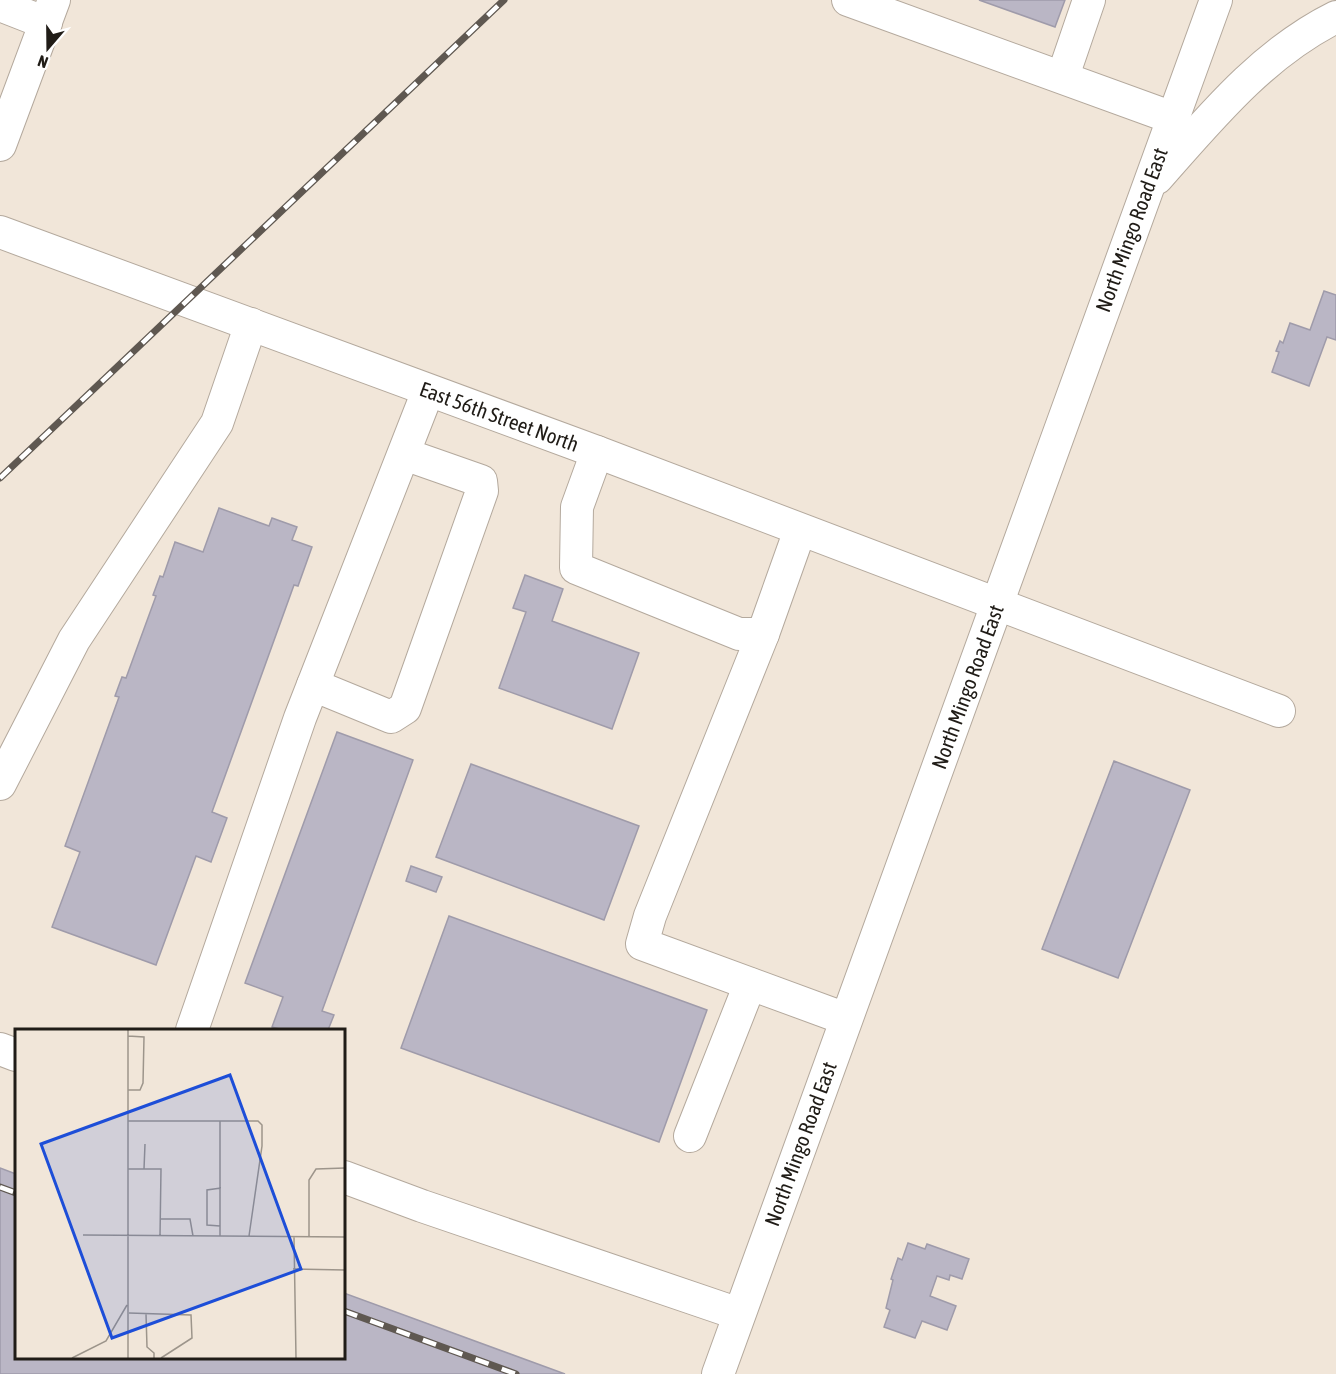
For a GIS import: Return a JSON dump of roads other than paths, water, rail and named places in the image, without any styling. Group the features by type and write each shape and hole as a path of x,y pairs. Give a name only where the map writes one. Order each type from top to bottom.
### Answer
{"street":[{"path":"848,0 1063,76 1173,118"},
{"path":"1063,76 1089,0"},
{"name":"North Mingo Road East","path":"718,1374 1216,0"},
{"path":"0,5 50,11 0,145"},
{"path":"1145,191 1224,102 1249,78 1295,41 1336,17"},
{"name":"East 56th Street North","path":"0,232 597,452 1279,711"},
{"path":"0,784 74,640 217,423 251,324"},
{"path":"192,1029 220,942 313,685 428,391"},
{"path":"597,452 577,507 576,568 739,633 762,634"},
{"path":"313,685 392,717 405,708 482,491 481,481 404,454"},
{"path":"800,530 762,634 654,906 642,944 846,1019"},
{"path":"690,1136 750,984"},
{"path":"0,1048 15,1055"},
{"path":"345,1177 422,1206 740,1314"}],"railway":[{"path":"0,478 504,0"},
{"path":"0,1187 15,1193"},
{"path":"345,1311 516,1374"}]}
